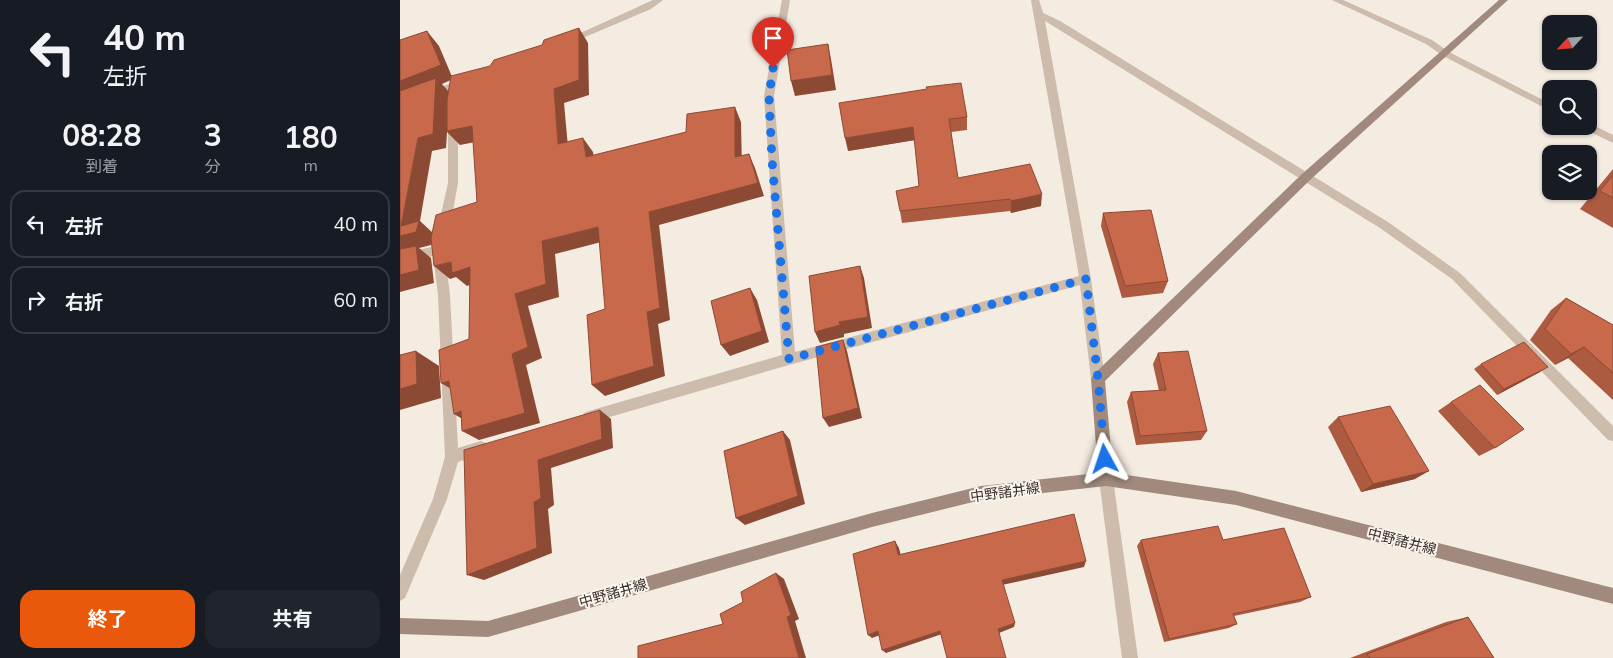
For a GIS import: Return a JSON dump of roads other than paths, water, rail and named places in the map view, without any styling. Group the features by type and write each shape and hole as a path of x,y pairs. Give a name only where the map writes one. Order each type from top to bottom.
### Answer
{"main road":[{"path":"1106,479 1098,379 1306,178 1504,0"},
{"name":"中野諸井線","path":"400,626 488,629 872,520 982,493 1106,479 1236,498 1613,596"}],"street":[{"path":"556,46 659,0"},
{"path":"786,0 769,96 789,359"},
{"path":"1035,0 1086,279 1098,379"},
{"path":"1336,0 1429,42 1446,54 1542,103"},
{"path":"1039,15 1057,23 1384,225 1456,276 1613,435"},
{"path":"400,106 456,83 475,78"},
{"path":"455,98 456,83"},
{"path":"400,592 440,500 452,457 444,294 438,252 454,183 453,114"},
{"path":"1597,131 1613,139"},
{"path":"400,258 438,252"},
{"path":"574,422 789,359 1086,279"},
{"path":"452,457 499,443"},
{"path":"1106,479 1130,658"}]}
